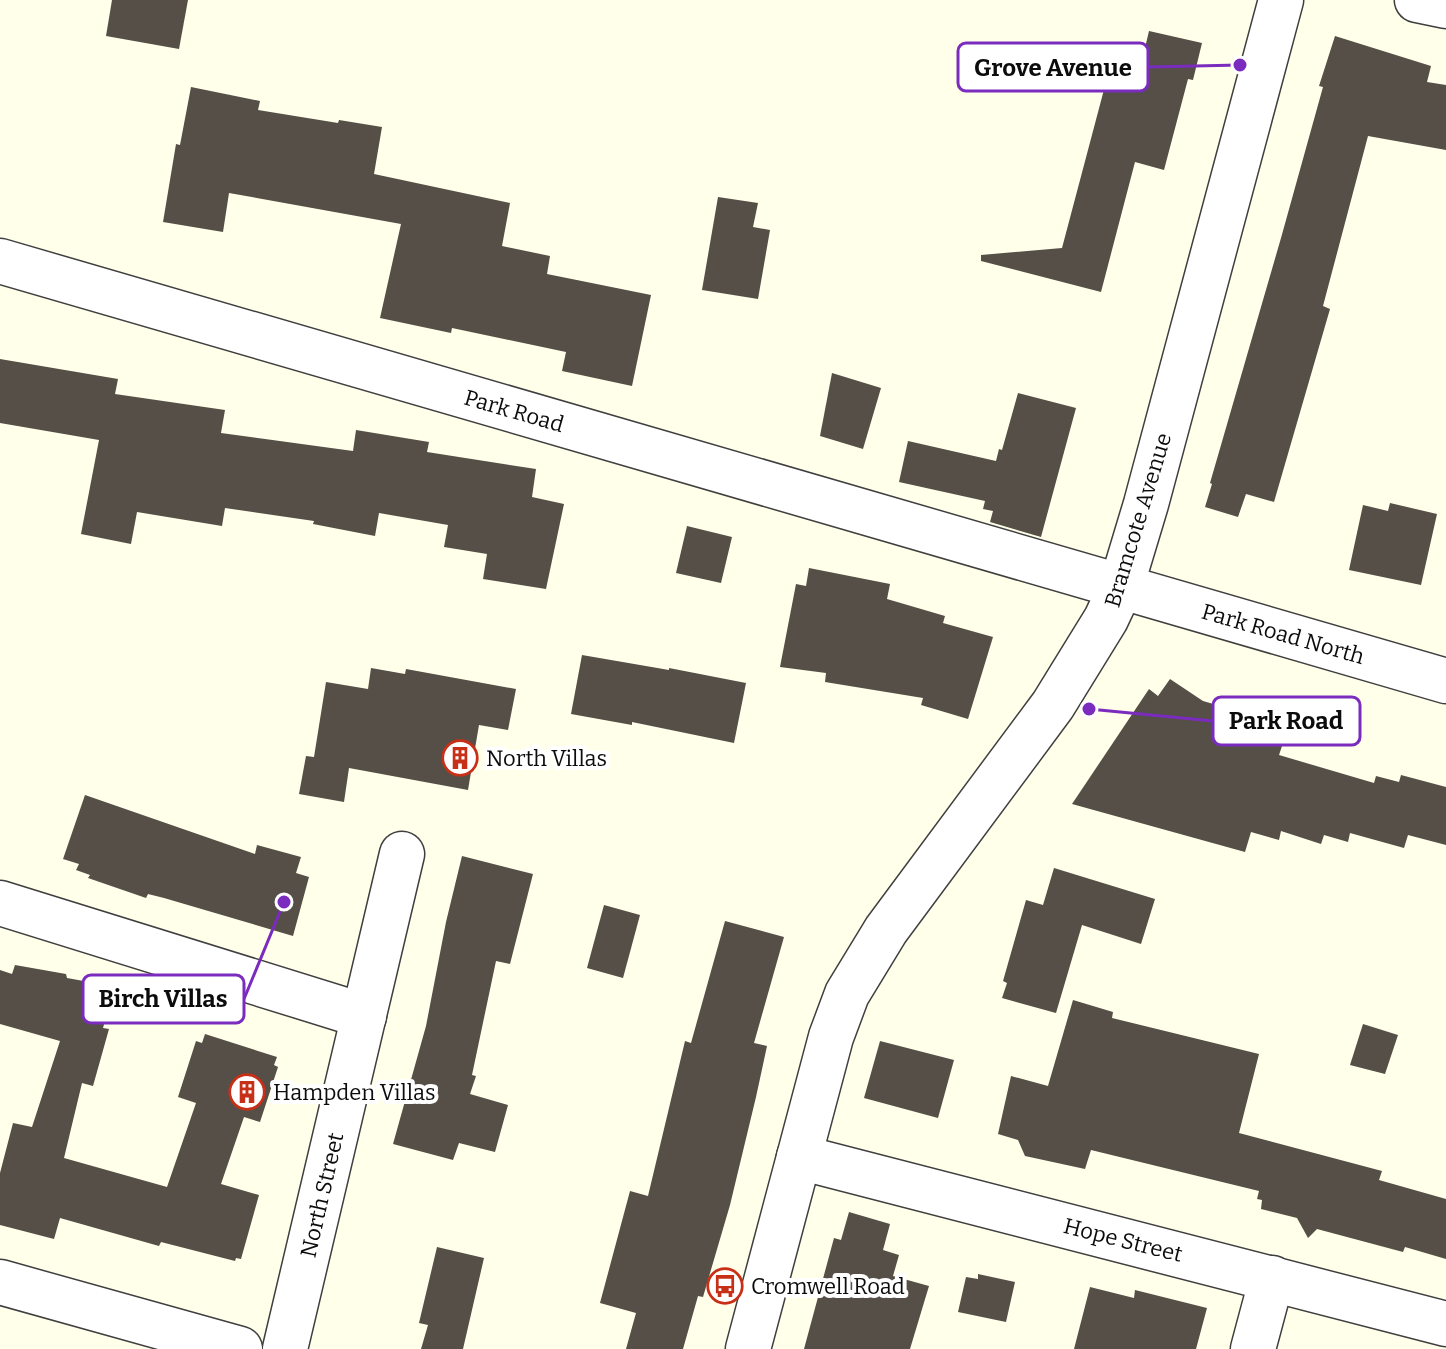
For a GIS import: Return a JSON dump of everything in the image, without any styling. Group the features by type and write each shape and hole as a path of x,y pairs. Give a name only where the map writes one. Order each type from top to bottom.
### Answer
{"street":[{"name":"Bramcote Avenue","path":"748,1349 831,1037 847,994 886,930 1053,705 1106,619 1121,587 1281,0"},
{"path":"1417,0 1446,6"},
{"name":"Park Road","path":"0,261 1121,587"},
{"name":"Park Road North","path":"1121,587 1446,681"},
{"name":"North Street","path":"285,1349 402,854"},
{"path":"0,903 364,1016"},
{"name":"Hope Street","path":"799,1157 1446,1324"},
{"path":"1253,1349 1272,1278"},
{"path":"0,1282 240,1349"}],"building":[{"path":"112,0 188,0 179,49 106,36"},
{"path":"1149,31 1202,43 1193,80 1188,79 1164,170 1135,162 1101,292 981,261 981,255 1062,248 1106,82 1135,90"},
{"path":"1335,36 1431,66 1427,82 1446,85 1446,150 1368,136 1323,306 1330,309 1274,502 1246,494 1238,517 1205,507"},
{"path":"191,87 260,101 258,110 382,127 374,174 510,203 502,246 550,256 547,274 651,295 632,386 562,371 566,352 452,328 451,333 380,318 401,224 229,193 223,232 163,222 176,144 180,145"},
{"path":"718,197 758,203 753,227 770,230 758,299 702,290"},
{"path":"0,359 118,379 115,394 225,410 221,433 353,451 356,430 429,442 427,452 536,469 532,497 564,504 546,589 483,579 487,554 444,547 448,525 379,513 375,536 313,524 314,521 225,508 222,526 137,512 131,544 81,534 99,440 0,423"},
{"path":"832,373 881,388 863,449 820,436"},
{"path":"1018,393 1076,408 1041,537 990,522 993,511 983,509 985,501 899,482 908,441 996,461"},
{"path":"1390,503 1437,514 1421,585 1349,570 1363,505 1388,511"},
{"path":"687,526 732,537 721,583 676,573"},
{"path":"809,568 890,584 887,599 945,616 943,623 993,637 968,719 921,705 923,698 825,682 826,673 780,667 796,584 806,586"},
{"path":"582,655 746,683 734,743 632,722 632,725 571,714"},
{"path":"371,668 405,674 406,669 516,689 508,730 479,725 468,790 349,768 344,802 299,794 306,756 314,757 326,682 368,689"},
{"path":"1170,679 1203,701 1248,714 1242,734 1282,746 1279,755 1374,783 1376,776 1399,782 1401,775 1446,787 1446,845 1408,835 1404,848 1350,833 1348,842 1324,835 1321,844 1281,831 1279,840 1251,832 1245,852 1072,804 1149,689 1158,696"},
{"path":"85,795 255,854 257,845 301,857 296,873 309,877 293,936 164,898 148,894 146,898 88,878 90,875 76,870 79,864 63,859"},
{"path":"462,856 533,874 510,964 496,961 472,1075 476,1076 470,1094 508,1105 495,1152 459,1143 453,1160 393,1144 426,1026"},
{"path":"1054,868 1155,899 1141,944 1082,925 1056,1013 1002,998 1007,983 1003,981 1026,900 1043,905"},
{"path":"604,905 640,915 623,978 587,968"},
{"path":"725,921 784,937 754,1043 767,1046 756,1097 730,1205 703,1297 698,1296 683,1349 626,1349 636,1313 600,1303 630,1191 648,1196 685,1041 691,1043"},
{"path":"15,965 106,985 110,1003 103,1028 109,1029 93,1086 82,1083 64,1158 167,1187 196,1103 178,1097 196,1041 202,1043 205,1034 277,1057 274,1065 278,1067 260,1122 244,1117 221,1184 259,1195 241,1259 236,1258 235,1261 161,1242 159,1246 60,1218 54,1239 0,1225 0,1173 13,1123 32,1127 60,1041 0,1024 0,970 12,974"},
{"path":"1073,1000 1113,1012 1112,1018 1259,1054 1239,1133 1382,1171 1379,1180 1446,1199 1446,1259 1405,1247 1403,1252 1317,1229 1308,1238 1297,1218 1261,1209 1262,1200 1257,1199 1259,1191 1091,1150 1085,1169 1025,1156 1018,1140 998,1134 1011,1076 1048,1086"},
{"path":"1363,1024 1398,1035 1385,1074 1350,1065"},
{"path":"880,1041 954,1060 938,1118 864,1098"},
{"path":"849,1212 890,1224 883,1250 899,1255 893,1276 929,1286 910,1349 804,1349 834,1238 841,1240"},
{"path":"437,1247 484,1258 463,1349 421,1349 428,1325 419,1323"},
{"path":"978,1274 1015,1282 1006,1322 958,1312 966,1277 978,1279"},
{"path":"1090,1287 1134,1298 1135,1290 1207,1308 1196,1349 1074,1349"}],"place":[{"name":"Grove Avenue","path":"1240,65"},
{"name":"Park Road","path":"1089,709"},
{"name":"North Villas","path":"460,758"},
{"name":"Birch Villas","path":"284,902"},
{"name":"Hampden Villas","path":"247,1092"},
{"name":"Cromwell Road","path":"725,1286"}]}
